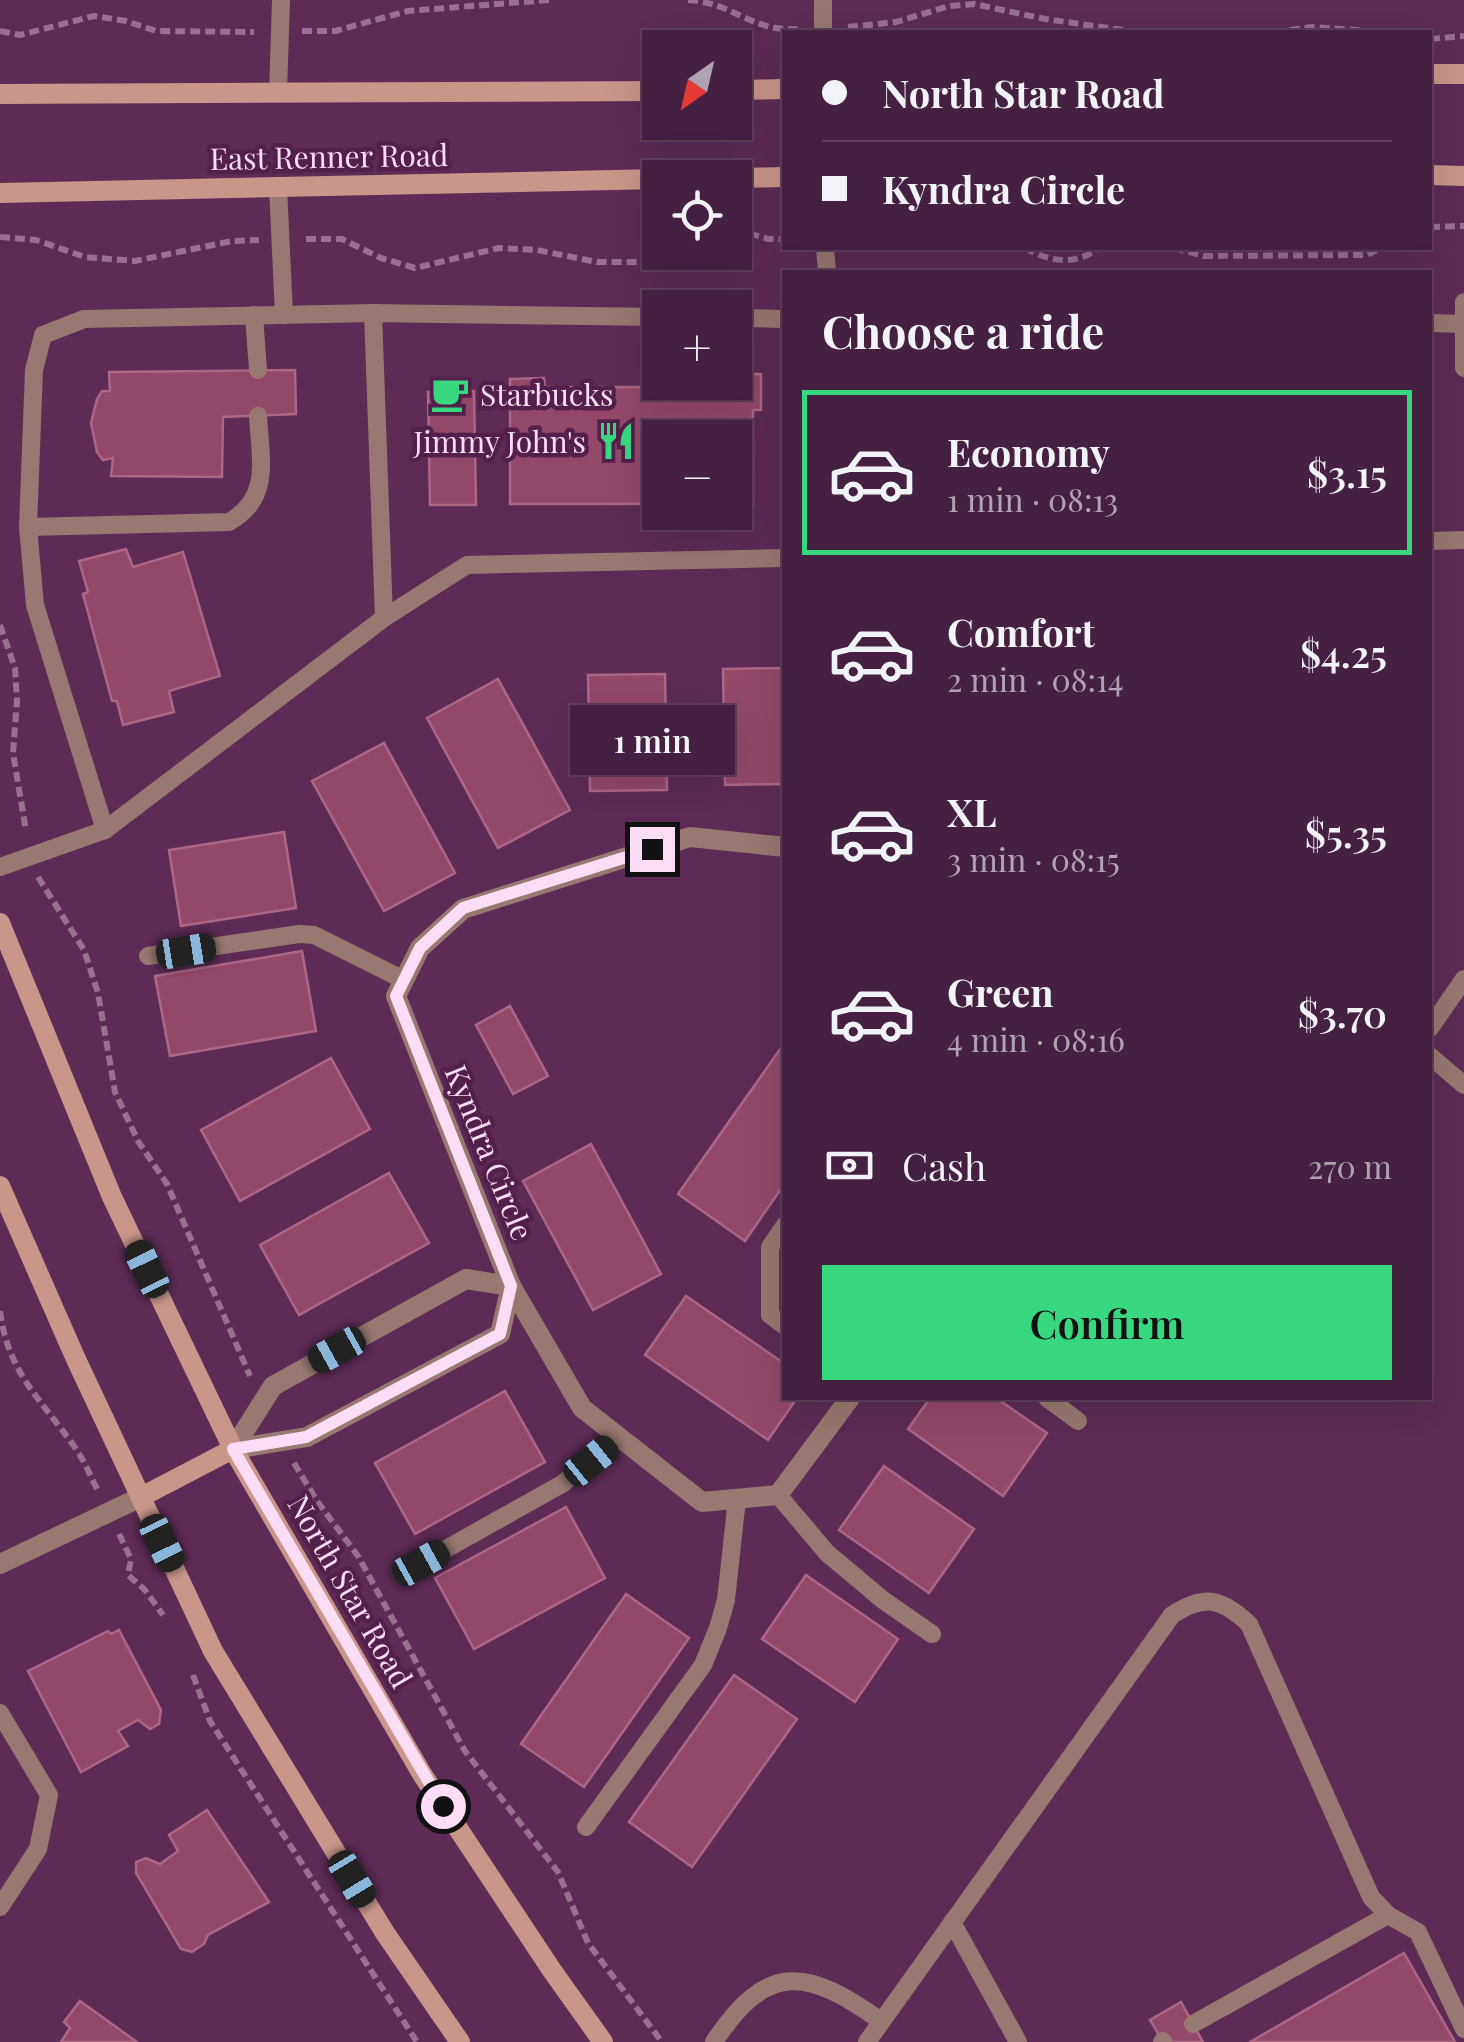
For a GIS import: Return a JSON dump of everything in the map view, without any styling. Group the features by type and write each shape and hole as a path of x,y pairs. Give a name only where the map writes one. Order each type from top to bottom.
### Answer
{"main road":[{"path":"1432,74 1464,74"},
{"path":"752,89 782,88"},
{"name":"East Renner Road","path":"0,94 642,91"},
{"path":"1432,175 1464,176"},
{"path":"752,177 782,176"},
{"name":"East Renner Road","path":"0,192 642,179"},
{"name":"North Star Road","path":"0,923 112,1197 233,1449 422,1774 550,1969 603,2042"},
{"path":"0,1186 213,1651 385,1932 460,2042"},
{"path":"141,1498 233,1449"}],"street":[{"path":"404,980 420,948 463,908 690,837 782,847"},
{"name":"Kyndra Circle","path":"404,980 396,996 511,1286 582,1408 702,1502 778,1496"},
{"path":"466,1279 511,1286 500,1334 306,1437 233,1449 273,1386 466,1279"},
{"path":"778,1496 849,1400"},
{"path":"0,1564 141,1498"}],"lane":[{"path":"278,93 280,0"},
{"path":"822,0 823,30"},
{"path":"278,187 284,314"},
{"path":"1464,302 1464,368"},
{"path":"372,312 384,618"},
{"path":"104,830 35,605 28,528 34,370 44,335 84,319 372,312 642,317"},
{"path":"254,315 258,370"},
{"path":"752,318 782,318"},
{"path":"1432,322 1463,324"},
{"path":"28,528 230,522 246,513 261,482 258,416"},
{"path":"1432,541 1464,540"},
{"path":"0,867 104,830 384,618 467,566 782,558"},
{"path":"148,956 314,935 404,980"},
{"path":"1432,1025 1464,980"},
{"path":"1432,1058 1464,1085"},
{"path":"782,1229 770,1247 770,1314 782,1324"},
{"path":"1049,1400 1078,1421"},
{"path":"421,1563 562,1484 619,1438"},
{"path":"778,1496 827,1554 932,1634"},
{"path":"586,1827 702,1665 726,1600 737,1499"},
{"path":"866,2042 1172,1615 1190,1602 1210,1600 1230,1607 1249,1624 1371,1896 1388,1914 1418,1932 1464,2029"},
{"path":"0,1713 49,1796 38,1849 0,1906"},
{"path":"1193,2024 1388,1914"},
{"path":"952,1922 1018,2042"},
{"path":"714,2042 754,1994 778,1980 812,1982 842,1993 882,2021"}],"path":[{"path":"688,0 708,2 740,14 756,25 782,31"},
{"path":"823,30 896,22 949,6 974,4 1045,20 1122,30"},
{"path":"1288,30 1313,26 1360,30"},
{"path":"1432,39 1464,36"},
{"path":"1432,227 1464,226"},
{"path":"752,234 782,239"},
{"path":"0,236 36,240 84,257 135,261 232,241 342,239 381,258 415,268 499,248 537,250 596,262 642,262"},
{"path":"1030,250 1057,261 1086,257 1096,250"},
{"path":"1182,250 1204,256 1366,255 1377,250"}],"building":[{"path":"295,370 296,414 223,417 222,477 111,476 113,458 103,460 97,452 91,423 97,399 102,391 110,391 109,372"},
{"path":"752,374 761,374 761,410 753,410 753,505 752,420 642,420 642,504 510,504 510,379 544,378 545,387 642,387 642,400 752,400"},
{"path":"474,391 476,505 430,505 428,392"},
{"path":"126,549 133,567 183,552 220,676 169,691 174,712 123,725 117,701 112,701 83,594 88,592 79,561"},
{"path":"782,668 782,784 725,785 723,669"},
{"path":"665,674 667,790 590,791 588,675"},
{"path":"498,679 570,810 498,848 427,718"},
{"path":"384,743 455,873 384,911 312,781"},
{"path":"284,832 296,908 181,926 169,850"},
{"path":"302,951 316,1031 170,1056 155,976"},
{"path":"510,1006 548,1076 513,1094 476,1025"},
{"path":"782,1046 782,1187 745,1241 678,1194"},
{"path":"331,1058 370,1129 240,1201 201,1130"},
{"path":"591,1144 661,1274 593,1310 523,1181"},
{"path":"389,1173 429,1243 299,1315 260,1245"},
{"path":"686,1296 782,1362 782,1400 796,1400 768,1440 645,1355"},
{"path":"505,1391 545,1462 415,1534 375,1463"},
{"path":"929,1400 999,1400 1047,1433 1003,1496 908,1429"},
{"path":"884,1466 974,1529 929,1593 839,1530"},
{"path":"566,1507 605,1578 474,1649 435,1578"},
{"path":"806,1575 898,1639 855,1702 762,1639"},
{"path":"626,1594 689,1638 584,1787 521,1744"},
{"path":"119,1630 161,1710 159,1724 150,1729 138,1720 118,1731 128,1746 81,1772 28,1671 108,1631 111,1634"},
{"path":"734,1675 797,1719 692,1867 629,1822"},
{"path":"207,1810 269,1902 208,1935 204,1944 192,1952 181,1949 136,1873 136,1862 146,1858 160,1864 178,1851 169,1835"},
{"path":"1404,1953 1455,2042 1250,2042"},
{"path":"80,2001 137,2042 61,2042 70,2028 64,2022"},
{"path":"1181,2002 1203,2042 1163,2042 1150,2020"}],"place":[{"name":"Starbucks","path":"450,394"},
{"name":"Jimmy John's","path":"616,441"}],"route":[{"path":"443,1806 233,1449 306,1437 500,1334 511,1286 396,996 420,948 463,908 652,849"}]}
